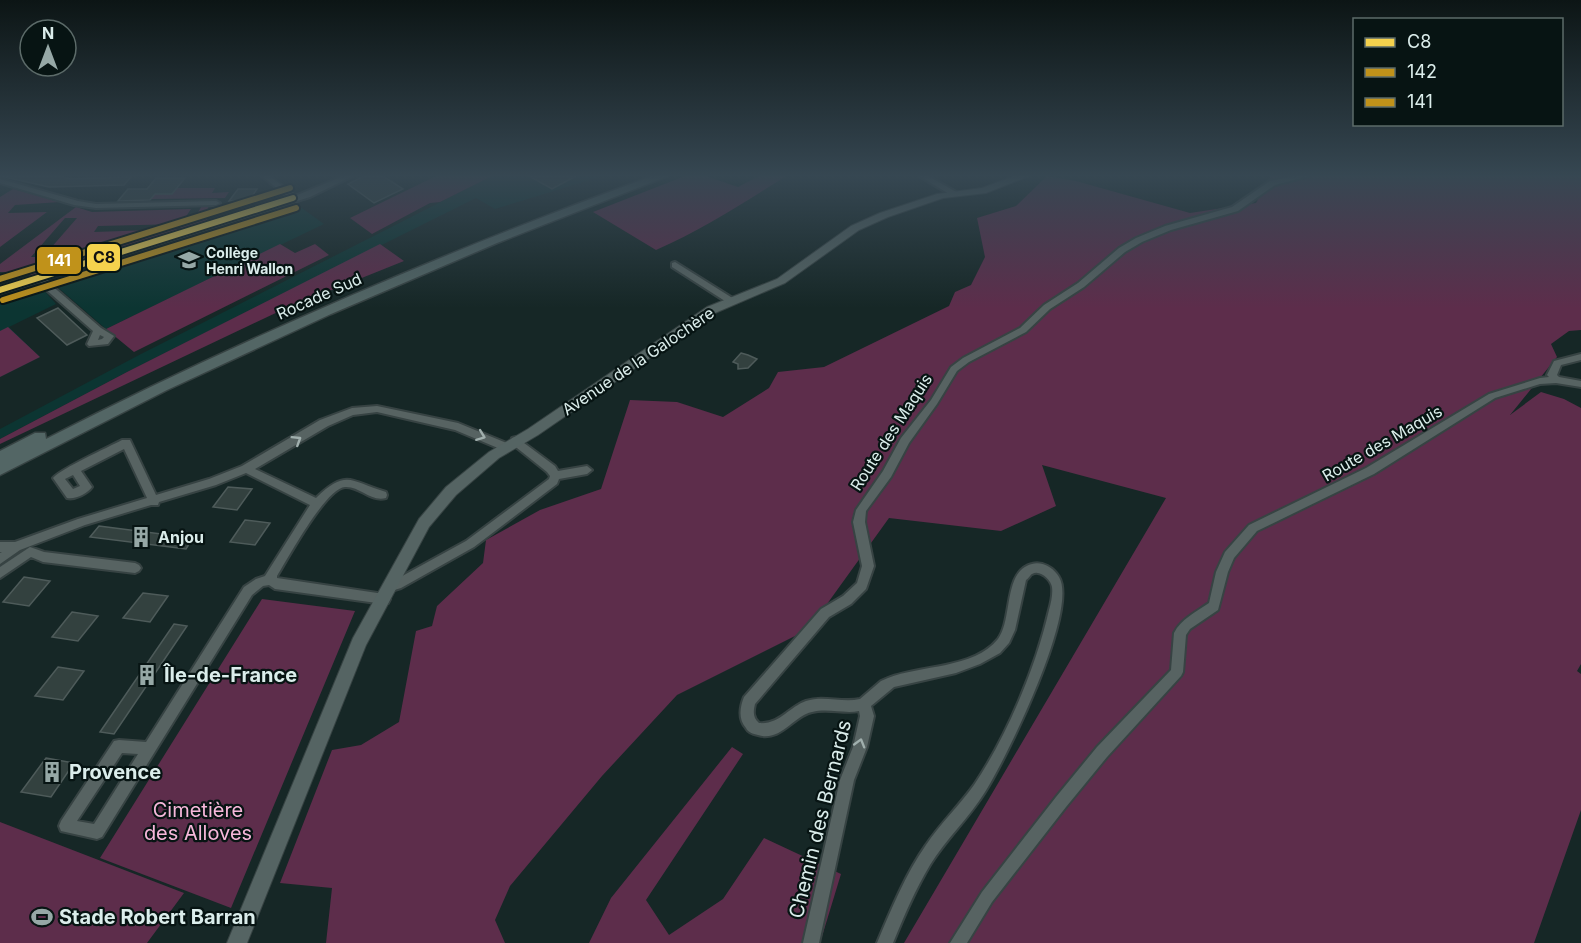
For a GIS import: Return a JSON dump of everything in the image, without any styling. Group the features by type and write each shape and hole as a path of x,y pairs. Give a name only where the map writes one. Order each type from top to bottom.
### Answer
{"highway":[{"name":"Rocade Sud","path":"0,457 189,365 363,287 527,220"},
{"name":"Rocade Sud","path":"0,469 130,402 314,316 482,245 548,220"}],"main road":[{"name":"Avenue de la Galochère","path":"237,943 351,661 412,543 432,511 458,484 510,444 598,388 711,310 781,281 863,224 873,220"}],"street":[{"path":"0,291 222,220"},
{"name":"Route des Maquis","path":"864,704 809,706 774,729 763,731 752,726 746,711 749,701 825,613 847,600 862,586 868,566 859,522 861,510 887,474 905,441 934,402 948,375 966,360 1023,330 1047,307 1081,285 1116,255 1139,240 1196,220"},
{"path":"675,265 731,301"},
{"path":"42,278 46,285 98,330"},
{"path":"1556,380 1552,375 1557,363 1581,357"},
{"name":"Route des Maquis","path":"957,943 987,897 1061,801 1102,752 1178,672 1180,633 1186,625 1214,606 1222,572 1229,555 1253,528 1370,471 1492,396 1540,381 1556,380 1581,384"},
{"path":"0,560 15,547 82,522 154,502 246,469 324,423 352,412 365,410 395,412 436,421 510,444 551,469 555,476"},
{"path":"74,470 126,443 154,502"},
{"path":"246,469 317,503"},
{"path":"555,476 587,470"},
{"path":"271,580 283,586 388,593 397,585 470,544 553,481 555,476"},
{"path":"271,580 274,568 317,503 340,483 348,482 374,495 382,495"},
{"path":"0,547 15,547"},
{"path":"0,573 30,552 43,557 135,568"},
{"path":"864,704 889,683 933,673 992,651 1002,643 1008,632 1019,582 1024,573 1031,569 1042,569 1055,579 1057,599 1047,639 999,754 979,790 924,860 904,896 885,943"},
{"path":"150,749 119,746 66,826 97,832 150,749 248,591 260,582 271,580"},
{"name":"Chemin des Bernards","path":"811,943 847,780 860,747 867,716 864,704"}],"shaded area":[{"name":"Collège Henri Wallon","path":"258,220 318,220 324,224 106,329 54,284 189,241"},
{"path":"405,220 432,220 127,372 0,439 0,429 139,355"},
{"path":"41,287 56,304 9,327 40,357 0,377 0,300"}],"green space":[{"path":"0,220 36,220 0,247"},
{"path":"59,220 63,220 31,257 43,257 75,220 184,220 181,224 98,226 94,232 180,229 181,225 190,224 193,220 207,220 208,222 24,281 33,272 0,272 0,264"},
{"path":"353,220 398,220 372,234"},
{"path":"606,220 715,220 673,242 656,250"},
{"path":"977,220 1581,220 1581,330 1569,331 1551,344 1557,357 1510,415 1541,392 1564,399 1581,408 1581,664 1577,671 1581,674 1581,810 1534,943 904,943 1166,498 1042,465 1056,506 1001,531 889,518 809,629 677,695 602,776 510,886 495,920 505,943 326,943 332,888 280,883 332,750 361,745 399,722 416,631 432,626 437,606 483,563 486,540 540,510 601,489 630,400 677,402 723,417 769,388 778,372 824,367 949,306 955,292 971,285 985,257"},
{"path":"280,244 295,253 315,244 329,255 134,352 106,329"},
{"path":"380,244 404,261 282,310 0,444 0,439 127,372"},
{"path":"8,327 40,357 0,377 0,331"},
{"name":"Cimetière des Alloves","path":"262,599 355,611 231,908 100,858"},
{"path":"732,747 743,754 646,900 669,935 723,899 764,838 841,874 820,943 589,943 611,898"},
{"path":"0,822 184,893 147,943 0,943"}],"building":[{"path":"58,308 87,335 67,345 37,318"},
{"path":"741,353 757,359 748,368 738,369 738,364 733,362"},
{"path":"228,487 252,489 237,510 213,507"},
{"path":"245,520 270,523 255,545 230,542"},
{"name":"Anjou","path":"99,526 193,538 186,549 90,537"},
{"path":"24,577 50,581 29,606 3,602"},
{"path":"143,593 168,596 150,622 123,618"},
{"path":"72,612 98,616 78,641 52,637"},
{"name":"Île-de-France","path":"174,624 187,626 114,734 100,732"},
{"path":"58,667 84,671 63,700 35,696"},
{"name":"Provence","path":"46,758 74,763 51,797 21,792"}],"transit line":[{"name":"141","path":"0,279 188,220"},
{"name":"C8","path":"0,290 223,220"},
{"name":"142","path":"3,300 258,220"}],"place":[{"name":"Collège Henri Wallon","path":"189,260"},
{"name":"Anjou","path":"141,537"},
{"name":"Île-de-France","path":"147,675"},
{"name":"Provence","path":"52,772"},
{"name":"Stade Robert Barran","path":"42,917"}]}
